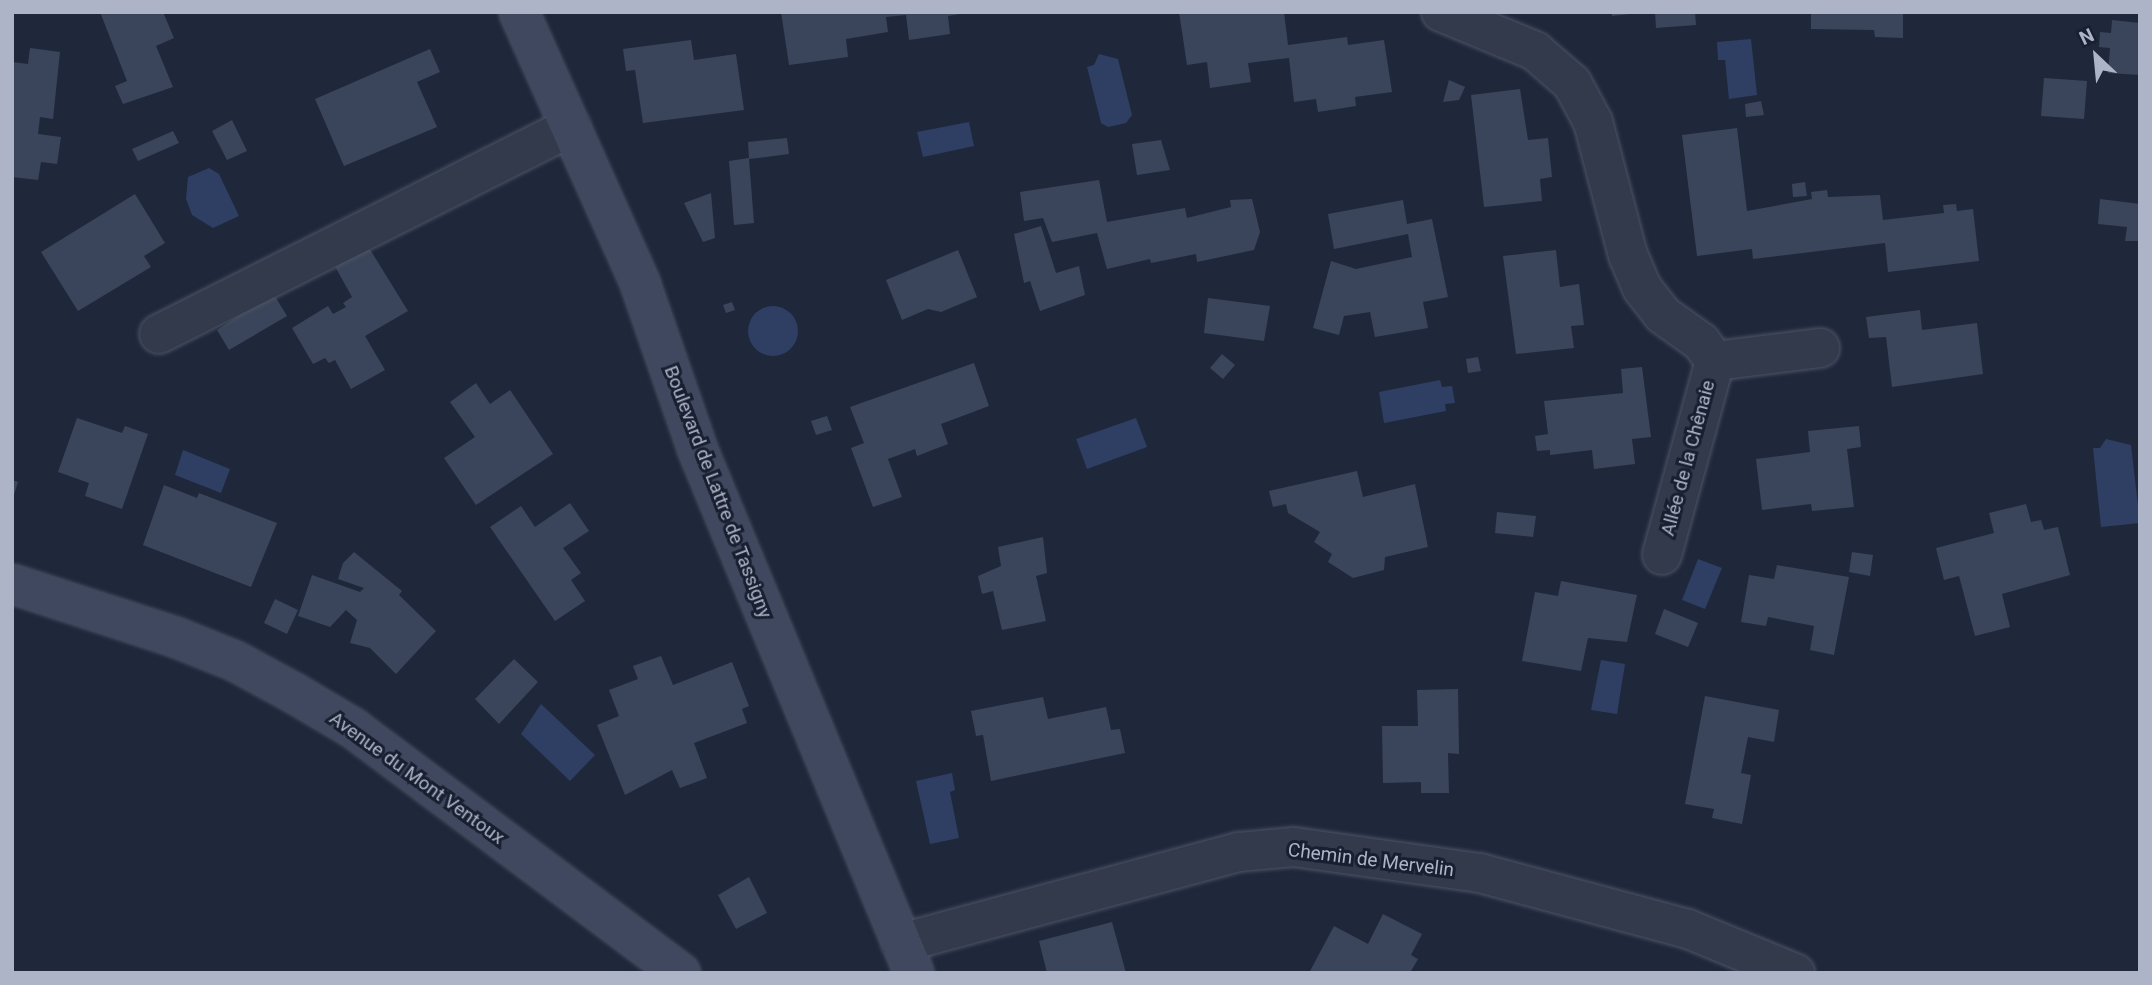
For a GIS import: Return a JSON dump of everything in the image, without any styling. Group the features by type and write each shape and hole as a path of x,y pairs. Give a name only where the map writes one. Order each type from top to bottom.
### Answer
{"street":[{"name":"Boulevard de Lattre de Tassigny","path":"519,12 640,283 697,448 907,958"},
{"name":"Allée de la Chênaie","path":"1441,12 1535,51 1572,83 1593,122 1628,255 1642,288 1663,315 1701,342 1715,361"},
{"path":"159,334 571,127"},
{"name":"Allée de la Chênaie","path":"1715,361 1820,348"},
{"name":"Allée de la Chênaie","path":"1662,555 1715,361"},
{"name":"Avenue du Mont Ventoux","path":"12,584 175,637 235,661 294,693 353,728 680,973"},
{"name":"Chemin de Mervelin","path":"907,958 1239,852 1294,847 1480,873 1688,929 1795,973"}],"water":[{"path":"1751,39 1757,95 1729,99 1725,60 1718,60 1717,42"},
{"path":"1099,54 1118,59 1132,115 1126,123 1108,127 1101,123 1087,67 1094,65"},
{"path":"969,122 974,146 923,157 917,132"},
{"path":"209,168 219,174 239,216 213,228 192,215 186,199 188,177"},
{"path":"773,306 791,313 798,331 791,349 773,356 755,349 748,331 755,313"},
{"path":"1440,380 1442,387 1452,386 1455,403 1445,404 1446,411 1384,423 1379,392"},
{"path":"1136,418 1147,447 1087,469 1076,439"},
{"path":"2106,439 2131,445 2140,523 2101,527 2093,448 2100,448"},
{"path":"183,450 230,469 221,493 175,475"},
{"path":"1698,559 1722,568 1705,609 1682,600"},
{"path":"1601,660 1625,664 1617,714 1591,710"},
{"path":"541,704 595,755 570,781 521,734"},
{"path":"952,773 955,790 950,792 959,838 930,844 916,781"}],"building":[{"path":"100,12 163,12 174,38 156,46 173,87 123,104 115,86 127,81"},
{"path":"781,12 960,14 948,16 950,34 909,40 906,15 886,17 888,32 846,39 848,57 789,65"},
{"path":"1179,12 1284,12 1288,45 1347,37 1348,45 1384,40 1392,92 1355,97 1356,106 1318,112 1316,99 1294,102 1289,58 1248,63 1251,82 1210,88 1207,62 1187,65"},
{"path":"1612,12 1630,12 1630,14 1612,16"},
{"path":"1655,12 1695,12 1696,25 1656,28"},
{"path":"1811,12 1903,12 1903,38 1875,37 1874,30 1811,29"},
{"path":"2112,20 2140,23 2140,75 2108,73 2110,48 2099,47 2100,32 2111,33"},
{"path":"691,40 694,60 736,54 744,110 643,123 635,70 626,71 623,49"},
{"path":"30,48 60,52 53,119 40,117 38,134 61,137 57,164 41,162 38,180 12,177 12,62 28,64"},
{"path":"430,49 440,72 417,82 437,127 344,166 315,99"},
{"path":"2044,78 2087,81 2084,119 2041,116"},
{"path":"1449,80 1465,87 1459,100 1443,102"},
{"path":"1520,89 1528,140 1548,138 1552,177 1540,179 1542,201 1484,207 1471,95"},
{"path":"1761,101 1764,115 1746,117 1745,104"},
{"path":"232,120 247,151 227,160 212,131"},
{"path":"1737,128 1747,211 1812,199 1811,192 1827,190 1828,197 1880,195 1883,220 1944,213 1943,205 1956,204 1957,211 1973,209 1979,261 1888,272 1885,243 1753,259 1752,249 1697,256 1682,135"},
{"path":"173,131 179,143 138,161 132,149"},
{"path":"787,138 789,154 749,159 754,223 734,225 729,161 749,158 748,142"},
{"path":"1161,140 1170,170 1137,175 1132,144"},
{"path":"1099,180 1107,222 1185,208 1187,218 1231,207 1230,200 1252,199 1260,232 1254,250 1197,262 1196,254 1151,263 1150,259 1107,269 1097,233 1052,242 1043,218 1024,221 1020,192"},
{"path":"1805,182 1807,196 1793,197 1792,184"},
{"path":"711,193 715,238 703,242 684,203"},
{"path":"135,194 165,243 144,256 151,267 78,311 41,252"},
{"path":"2100,199 2140,204 2140,241 2125,241 2127,227 2098,224"},
{"path":"1403,200 1407,224 1432,219 1448,297 1423,302 1428,328 1375,337 1370,312 1344,316 1339,335 1313,328 1331,261 1356,269 1412,257 1408,234 1334,249 1328,214"},
{"path":"1041,226 1056,273 1079,266 1085,295 1040,311 1030,281 1024,283 1014,234"},
{"path":"366,243 408,311 365,336 385,370 351,389 335,360 329,363 325,358 313,364 292,328 328,306 333,314 346,307 343,303 352,297 332,261"},
{"path":"958,250 977,297 941,312 928,309 902,320 886,280"},
{"path":"1556,250 1560,287 1579,284 1584,325 1571,326 1574,348 1516,354 1503,256"},
{"path":"273,293 287,316 229,350 217,330"},
{"path":"1208,298 1270,306 1264,341 1204,333"},
{"path":"732,302 735,310 726,313 723,305"},
{"path":"1920,310 1922,330 1977,323 1983,374 1892,387 1886,337 1869,338 1866,317"},
{"path":"1222,354 1235,365 1223,379 1210,368"},
{"path":"1478,357 1481,371 1468,373 1466,359"},
{"path":"974,363 989,406 941,424 948,444 917,456 915,449 888,459 902,497 873,507 851,448 864,443 850,407"},
{"path":"1642,367 1651,437 1632,439 1635,464 1594,469 1592,450 1550,455 1550,450 1537,451 1535,436 1548,434 1544,401 1623,393 1621,369"},
{"path":"476,383 490,404 510,390 553,454 476,505 444,458 475,437 450,402"},
{"path":"827,416 832,430 816,435 811,421"},
{"path":"77,418 122,433 125,426 148,434 122,509 85,496 89,483 58,472"},
{"path":"1859,426 1861,447 1847,449 1854,507 1812,511 1811,504 1762,510 1756,459 1810,452 1808,431"},
{"path":"1357,471 1363,497 1415,484 1428,547 1385,557 1384,570 1353,578 1328,562 1332,554 1314,542 1320,532 1288,513 1286,504 1273,507 1269,491"},
{"path":"12,480 18,482 13,498 12,498"},
{"path":"164,485 197,498 199,493 277,523 251,587 143,545"},
{"path":"570,503 589,531 563,548 581,573 571,580 585,601 555,621 490,527 521,506 535,527"},
{"path":"2026,504 2031,522 2041,520 2044,530 2058,527 2070,575 2002,594 2010,627 1975,636 1959,576 1944,580 1936,548 1994,533 1989,513"},
{"path":"1497,512 1536,516 1533,537 1495,533"},
{"path":"1043,537 1047,573 1036,576 1046,621 1002,630 993,591 982,594 978,576 1001,566 998,547"},
{"path":"354,552 402,591 399,595 436,631 396,674 370,648 350,643 357,620 346,610 330,627 298,616 312,575 360,592 364,588 338,579 343,563"},
{"path":"1852,552 1873,555 1870,576 1849,572"},
{"path":"1777,565 1849,577 1834,655 1810,650 1814,626 1768,617 1766,626 1741,622 1749,575 1774,579"},
{"path":"1561,581 1637,595 1627,642 1588,638 1581,671 1522,661 1535,592 1558,596"},
{"path":"275,599 298,610 287,634 264,623"},
{"path":"1664,609 1698,623 1688,647 1655,634"},
{"path":"661,656 673,685 732,662 749,706 742,709 747,723 694,743 707,778 680,788 672,770 625,795 597,725 619,716 609,690 638,679 633,666"},
{"path":"514,659 538,682 499,724 475,699"},
{"path":"1458,689 1459,754 1448,753 1449,793 1421,793 1421,782 1383,783 1382,726 1418,726 1417,690"},
{"path":"1705,696 1779,710 1774,742 1748,737 1741,773 1751,775 1742,824 1712,818 1714,809 1685,804"},
{"path":"1043,697 1048,719 1106,707 1111,730 1120,729 1125,753 991,781 983,735 976,736 971,711"},
{"path":"749,877 767,913 736,929 718,895"},
{"path":"1383,914 1422,934 1411,955 1418,959 1410,973 1309,973 1334,926 1368,944"},
{"path":"1112,922 1126,973 1047,973 1039,941"}]}
